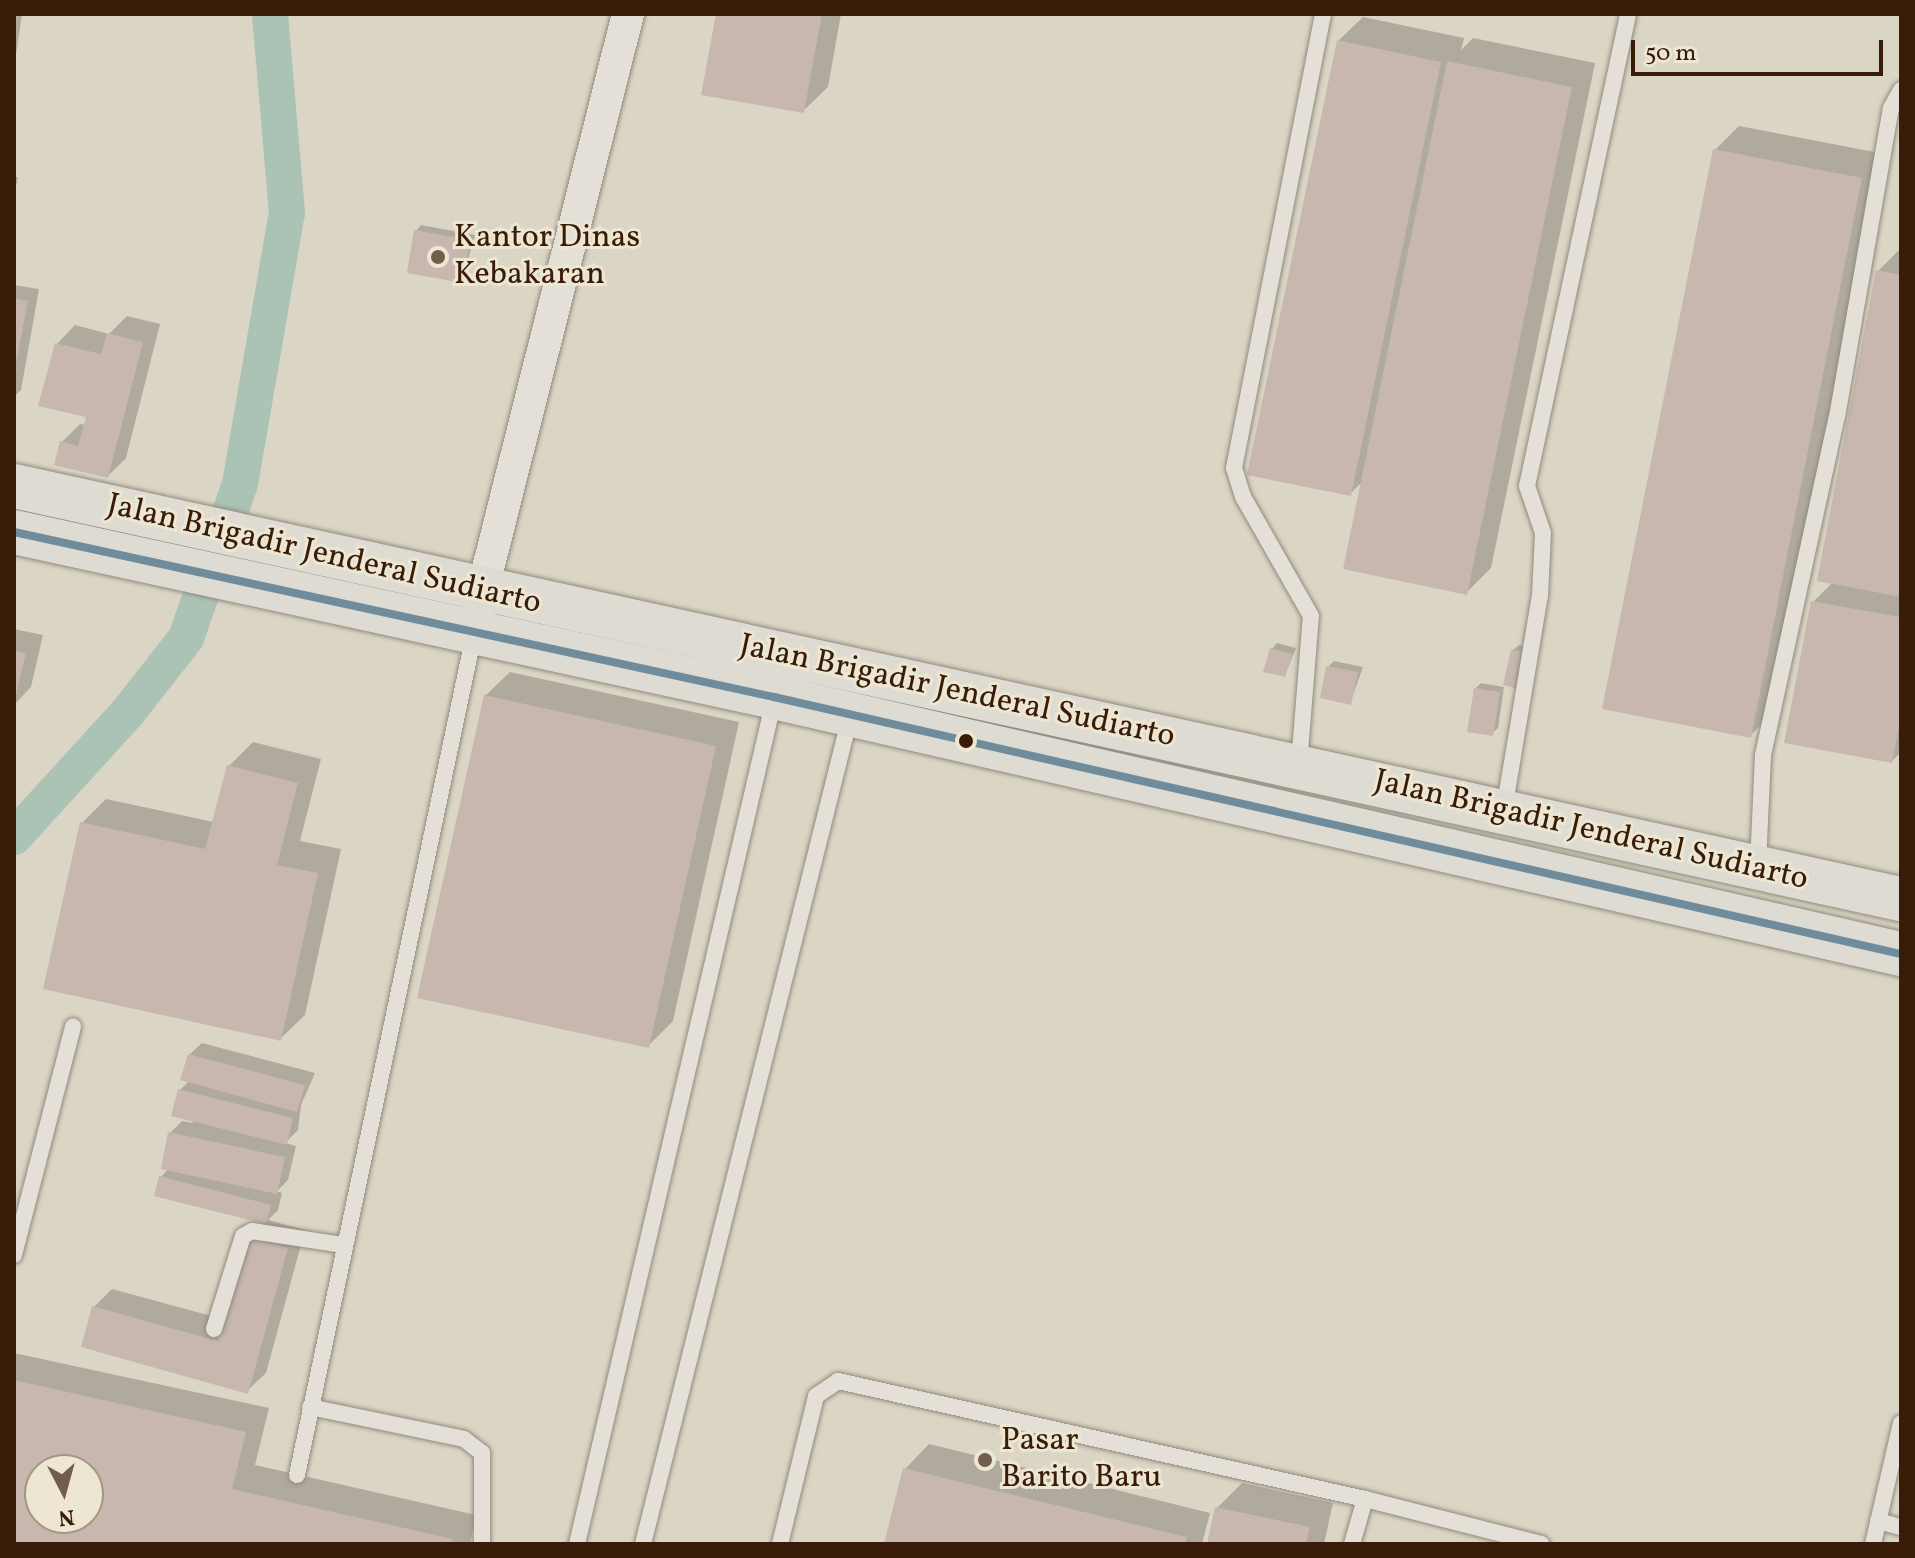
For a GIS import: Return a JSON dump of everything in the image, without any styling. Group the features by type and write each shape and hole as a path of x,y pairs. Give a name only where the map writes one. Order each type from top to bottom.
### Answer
{"main road":[{"name":"Jalan Brigadir Jenderal Sudiarto","path":"14,486 105,506 269,566 474,634 774,697 1901,954"},
{"path":"14,532 88,551 269,566"},
{"name":"Jalan Brigadir Jenderal Sudiarto","path":"269,566 481,592 1299,766 1901,899"}],"street":[{"path":"474,634 481,592 628,14"}],"lane":[{"path":"1299,766 1311,616 1243,497 1234,468 1323,14"},
{"path":"1503,812 1540,596 1543,533 1527,486 1628,14"},
{"path":"1758,868 1763,755 1837,417 1891,108 1901,90"},
{"path":"297,1475 342,1245 474,634"},
{"path":"577,1544 774,697"},
{"path":"643,1544 850,715"},
{"path":"14,1255 73,1027"},
{"path":"214,1329 243,1236 252,1231 342,1245"},
{"path":"780,1544 816,1396 838,1381 1365,1499 1541,1544"},
{"path":"310,1407 464,1439 482,1453 486,1468 482,1544"},
{"path":"1873,1544 1901,1423"},
{"path":"1352,1544 1365,1499"},
{"path":"1878,1521 1901,1527"}],"building":[{"path":"716,14 822,14 804,113 701,95"},
{"path":"1337,40 1441,62 1351,496 1247,475"},
{"path":"1447,61 1572,87 1467,595 1343,569"},
{"path":"1713,149 1862,178 1751,738 1602,709"},
{"name":"Kantor Dinas Kebakaran","path":"414,230 470,240 463,283 407,273"},
{"path":"1876,270 1901,275 1901,597 1817,581"},
{"path":"14,298 28,301 15,369 14,369"},
{"path":"107,333 143,342 108,478 54,465 60,441 78,446 86,417 38,406 55,343 101,354"},
{"path":"1811,601 1901,617 1901,717 1892,763 1784,743"},
{"path":"1270,648 1292,654 1285,677 1263,672"},
{"path":"1511,649 1528,653 1518,689 1503,685"},
{"path":"14,651 26,653 15,700 14,700"},
{"path":"1326,666 1358,672 1351,705 1320,698"},
{"path":"1474,688 1500,692 1493,736 1467,732"},
{"path":"484,695 716,746 649,1048 417,998"},
{"path":"227,765 298,783 277,865 318,873 281,1041 43,989 80,822 205,849"},
{"path":"188,1054 305,1085 297,1112 180,1080"},
{"path":"178,1089 293,1118 287,1145 171,1116"},
{"path":"168,1132 285,1157 277,1194 161,1169"},
{"path":"159,1176 271,1205 266,1224 154,1196"},
{"path":"247,1237 288,1248 248,1394 81,1347 92,1306 218,1341"},
{"path":"14,1380 246,1432 232,1489 453,1539 452,1544 14,1544"},
{"path":"903,1468 1187,1537 1185,1544 884,1544"},
{"path":"1215,1507 1310,1527 1306,1544 1207,1544"}],"waterway":[{"path":"14,837 128,712 186,638 240,484 287,213 270,14"}],"transit line":[{"path":"14,532 774,697 1901,954"}],"place":[{"name":"Kantor Dinas Kebakaran","path":"438,257"},
{"name":"Pasar Barito Baru","path":"985,1460"}]}
